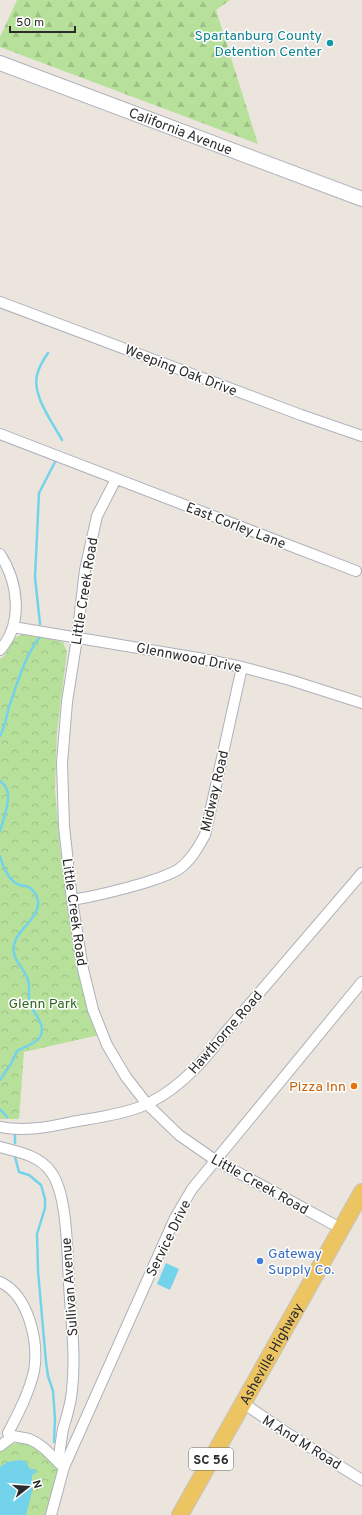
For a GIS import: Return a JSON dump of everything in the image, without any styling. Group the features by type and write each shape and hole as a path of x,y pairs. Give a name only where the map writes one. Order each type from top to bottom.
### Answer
{"main road":[{"name":"California Avenue","path":"0,63 362,199"},
{"name":"Asheville Highway","path":"180,1515 362,1192"}],"street":[{"name":"Weeping Oak Drive","path":"0,302 301,415 362,436"},
{"name":"East Corley Lane","path":"0,434 356,571"},
{"name":"Little Creek Road","path":"116,478 97,516 85,570 77,638 67,702 62,764 64,826 72,900 83,969 92,1004 100,1027 116,1061 126,1077 147,1104 179,1135 215,1160 342,1229"},
{"path":"0,554 9,569 15,588 16,601 13,627 9,637 0,650"},
{"name":"Glennwood Drive","path":"13,627 198,658 242,667 290,680 362,703"},
{"name":"Midway Road","path":"72,900 122,890 167,876 190,859 205,835 242,667"},
{"name":"Hawthorne Road","path":"0,1127 23,1129 39,1128 132,1109 147,1104 168,1091 204,1059 362,873"},
{"name":"Service Drive","path":"61,1465 174,1218 192,1189 362,982"},
{"name":"Sullivan Avenue","path":"0,1147 25,1154 42,1163 55,1178 61,1197 67,1249 72,1323 73,1377 70,1406 63,1431 61,1465"},
{"path":"0,1282 12,1290 24,1306 32,1331 35,1350 35,1361 30,1383 20,1409 0,1446"},
{"name":"M And M Road","path":"243,1403 284,1431 362,1480"},
{"path":"7,1433 29,1439 37,1443 45,1448 61,1465 51,1515"}],"green space":[{"path":"17,0 230,0 216,10 258,144 0,47 0,37"},
{"name":"Glenn Park","path":"25,633 63,642 67,652 57,731 55,789 60,848 71,928 83,987 99,1035 24,1052 19,1119 0,1119 0,659 5,655 14,638"},
{"path":"29,1439 63,1471 50,1515 0,1515 0,1448"}],"water":[{"path":"166,1263 179,1269 170,1290 157,1284"},
{"path":"20,1460 25,1461 30,1469 35,1469 36,1473 32,1475 32,1492 26,1515 0,1515 0,1467 7,1462"}],"waterway":[{"path":"48,353 41,364 36,383 44,409 62,440"},
{"path":"40,624 35,577 39,493 55,462"},
{"path":"0,736 21,671 39,638"},
{"path":"0,781 5,785 8,797 8,804 0,831"},
{"path":"0,856 5,870 11,879 17,884 31,888 38,900 36,913 19,933 16,939 14,945 14,955 28,980 30,1004 41,1024 42,1029 42,1033 38,1039 17,1051 12,1062 0,1080"},
{"path":"0,1109 7,1117"},
{"path":"15,1133 15,1143"},
{"path":"14,1153 19,1172 29,1175 41,1185 45,1199 45,1208 37,1234 38,1271 46,1362 48,1376 53,1391 55,1419 54,1442"}],"place":[{"name":"Spartanburg County Detention Center","path":"330,43"},
{"name":"Pizza Inn","path":"354,1086"},
{"name":"Gateway Supply Co.","path":"260,1261"}]}
